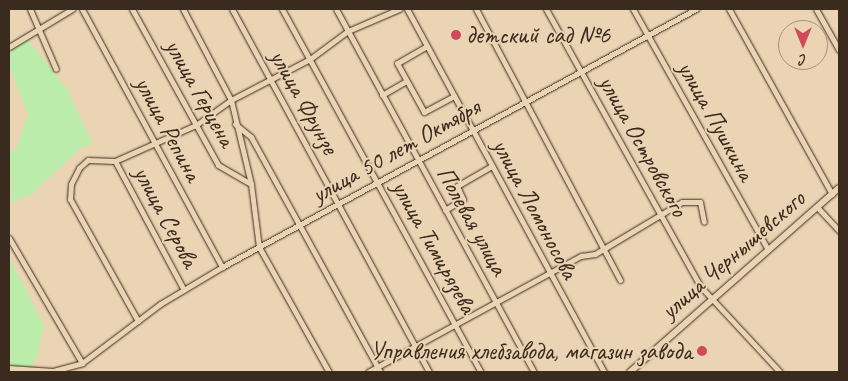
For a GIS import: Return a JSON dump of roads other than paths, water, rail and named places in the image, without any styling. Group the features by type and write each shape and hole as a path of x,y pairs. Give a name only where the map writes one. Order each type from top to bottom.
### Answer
{"main road":[{"name":"улица Чернышевского","path":"630,372 839,188"}],"street":[{"path":"30,9 56,70"},
{"path":"9,47 72,9"},
{"name":"улица Репина","path":"82,9 154,145 222,267"},
{"name":"улица Герцена","path":"132,9 218,165 251,184"},
{"path":"183,9 231,100 235,124 251,184 259,247 329,372"},
{"name":"улица Фрунзе","path":"232,9 429,372"},
{"name":"улица Тимирязева","path":"282,9 481,372"},
{"name":"Полевая улица","path":"336,9 534,372"},
{"path":"138,321 70,200 71,184 88,160 115,161 196,125 231,100 310,59 348,31 399,9"},
{"name":"улица Ломоносова","path":"407,9 548,273 604,372"},
{"path":"476,9 605,246 620,280"},
{"name":"улица Островского","path":"546,9 700,286 780,372"},
{"name":"улица Пушкина","path":"633,9 768,250"},
{"name":"улица 50 лет Октября","path":"9,368 53,371 82,363 121,336 138,321 222,267 696,9"},
{"path":"729,9 832,194"},
{"path":"816,9 839,50"},
{"path":"427,46 397,63 406,81 424,112 454,96"},
{"path":"382,95 406,81"},
{"path":"235,124 251,137 379,370"},
{"name":"улица Серова","path":"115,161 184,290"},
{"path":"445,210 463,199 457,186 491,166"},
{"path":"368,372 379,370 495,302 548,273 605,246 660,214 692,200 704,209 704,222"},
{"path":"817,207 839,231"},
{"path":"9,238 82,363"}],"place":[{"name":"детский сад №6","path":"456,35"},
{"name":"Управления хлебзавода, магазин завода","path":"702,351"}]}
